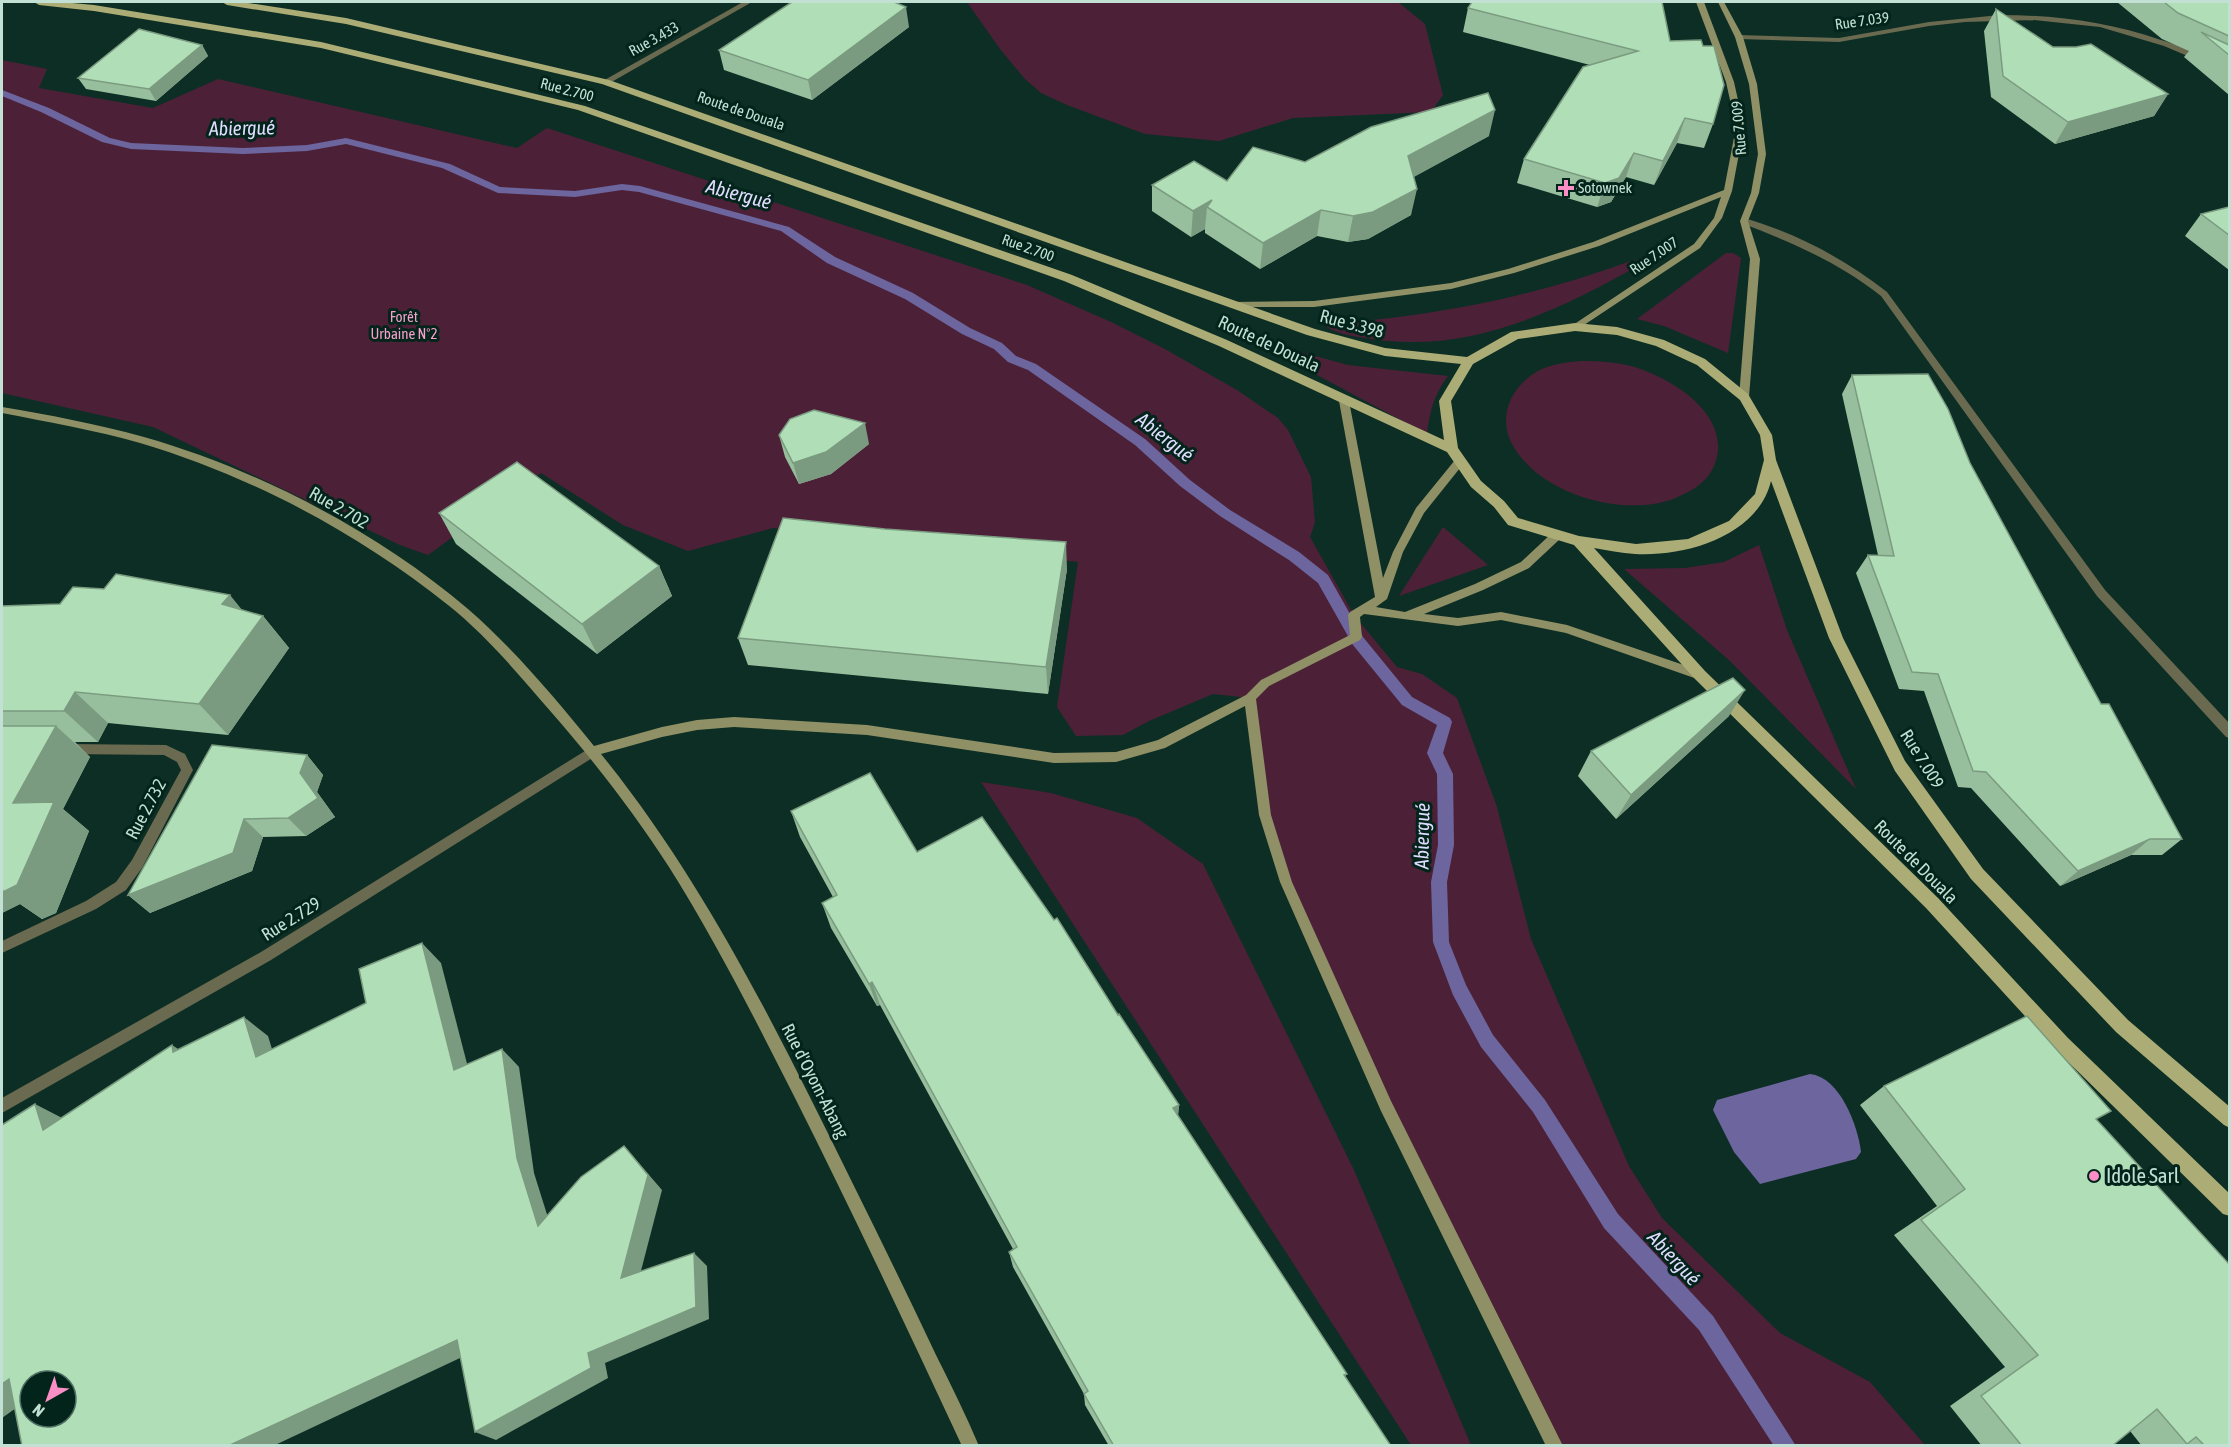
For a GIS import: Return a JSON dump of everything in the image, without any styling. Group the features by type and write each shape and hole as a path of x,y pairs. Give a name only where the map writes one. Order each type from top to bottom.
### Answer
{"main road":[{"name":"Rue 2.700","path":"39,2 94,8 321,45 581,108 1068,278"},
{"name":"Route de Douala","path":"227,2 346,21 605,82 1229,305"},
{"name":"Rue 7.009","path":"1700,2 1730,82 1740,127 1728,191"},
{"name":"Rue 7.009","path":"1721,2 1739,37 1753,84 1762,154 1755,193 1744,221"},
{"path":"1229,305 1314,304 1451,286 1511,272 1596,244 1728,191"},
{"name":"Rue 7.007","path":"1575,327 1697,246 1718,218 1728,191"},
{"path":"1744,221 1755,259 1744,397"},
{"name":"Route de Douala","path":"1068,278 1223,344 1452,449"},
{"name":"Rue 3.398","path":"1229,305 1311,332 1386,352 1469,360"},
{"name":"Route de Douala","path":"1575,327 1617,331 1660,343 1701,362 1744,397 1766,435 1770,460 1761,496 1734,525 1690,544 1636,549 1578,541 1513,522 1499,504 1476,484 1452,449 1445,401 1469,360 1515,335 1575,327"},
{"path":"1344,401 1381,600"},
{"name":"Rue 2.702","path":"2,410 98,428 172,451 230,473 304,506 390,558 454,603 507,654 593,751"},
{"name":"Rue 7.009","path":"1770,460 1836,638 1900,766 1977,874 2122,1026 2229,1119"},
{"path":"593,751 671,730 734,722 867,730 1054,758 1116,757 1161,744 1250,698 1265,683 1356,637 1354,615 1381,600 1398,552 1420,511 1460,463"},
{"path":"1406,616 1479,587 1525,565 1557,534"},
{"name":"Route de Douala","path":"1578,541 1700,675 1932,903 2062,1044 2229,1207"},
{"path":"1364,610 1458,622 1501,616 1567,629 1700,675"},
{"path":"1250,698 1265,815 1286,882 1386,1106 1556,1446"},
{"name":"Rue d'Oyom-Abang","path":"593,751 655,836 718,937 814,1120 971,1446"}],"street":[{"name":"Rue 3.433","path":"605,82 748,2"},
{"name":"Rue 7.039","path":"1739,37 1840,40 1973,19 2062,18 2104,24 2135,32 2165,42 2210,64"},
{"path":"1744,221 1831,256 1858,272 1884,294 2101,593 2229,733"},
{"name":"Rue 2.732","path":"2,947 91,905 120,886 137,864 187,770 181,758 166,750 49,749"},
{"name":"Rue 2.729","path":"2,1106 266,956 593,751"}],"green space":[{"path":"967,2 1398,2 1425,24 1443,95 1431,112 1293,118 1219,141 1145,134 1041,93 1024,78 1000,49"},
{"name":"Forêt Urbaine N°2","path":"2,60 47,69 39,88 153,108 218,79 517,148 547,128 1027,285 1163,348 1237,390 1278,418 1288,430 1311,477 1315,522 1310,537 1354,615 1397,667 1422,674 1457,698 1497,807 1531,939 1629,1166 1662,1218 1780,1333 1870,1382 1925,1445 1555,1445 1286,882 1265,815 1250,698 1213,694 1149,721 1123,735 1076,736 1057,707 1078,562 773,528 688,551 623,525 541,473 428,555 400,545 153,427 2,393"},
{"path":"1726,253 1733,253 1741,258 1728,353 1664,326 1637,319"},
{"path":"1640,260 1641,264 1609,282 1543,313 1509,326 1474,335 1438,341 1402,342 1348,335 1332,330 1323,324 1402,316 1479,304"},
{"path":"1246,337 1348,365 1448,376 1433,404 1427,434"},
{"path":"1582,361 1619,364 1647,371 1680,389 1695,401 1708,415 1716,431 1718,448 1714,466 1707,477 1692,490 1673,499 1653,504 1607,503 1561,488 1541,476 1524,461 1512,444 1506,422 1514,393 1538,371 1559,364"},
{"path":"1443,527 1488,565 1399,596"},
{"path":"1759,545 1787,630 1856,789 1730,661 1624,569 1685,568 1724,562"},
{"path":"981,782 1051,793 1137,818 1203,864 1354,1170 1471,1445 1411,1445"}],"shaded area":[{"path":"1810,1074 1821,1077 1839,1093 1856,1129 1861,1152 1856,1159 1760,1184 1734,1152 1713,1110 1717,1100"}],"building":[{"path":"792,2 894,2 906,7 808,80 719,50"},
{"path":"1472,2 1662,2 1670,41 1701,40 1703,46 1714,46 1724,85 1713,124 1685,118 1663,161 1634,153 1619,178 1605,183 1524,159 1583,67 1638,51 1468,8"},
{"path":"2164,2 2229,2 2229,36 2178,13"},
{"path":"1996,9 2053,47 2076,47 2091,44 2168,94 2068,122 2003,76"},
{"path":"139,29 202,45 149,89 78,78"},
{"path":"2201,32 2229,45 2229,55"},
{"path":"1488,93 1495,110 1408,156 1417,189 1373,212 1353,216 1321,210 1263,243 1207,207 1212,200 1193,211 1152,185 1194,161 1227,181 1253,147 1305,162 1371,127"},
{"path":"2229,207 2229,235 2201,214"},
{"path":"1928,374 1948,409 1970,463 2101,704 2109,704 2182,839 2150,839 2078,871 1986,772 1973,771 1938,674 1912,672 1868,555 1894,556 1852,375"},
{"path":"814,410 865,423 826,452 793,463 779,435 790,419"},
{"path":"517,462 659,566 582,624 439,513"},
{"path":"783,518 885,529 1066,542 1046,667 738,638"},
{"path":"116,574 230,595 222,604 263,616 199,704 75,692 64,711 2,711 2,606 60,604 73,587 104,589"},
{"path":"1733,678 1745,690 1631,795 1591,751"},
{"path":"2,726 56,726 13,803 54,802 17,885 3,892 2,888"},
{"path":"212,745 307,755 300,773 318,798 288,818 244,819 233,853 128,895"},
{"path":"870,773 917,852 982,817 1054,920 1057,918 1118,1015 1179,1105 1173,1108 1347,1374 1344,1375 1391,1446 1114,1446 1084,1394 1088,1391 1009,1252 1017,1247 872,982 869,984 822,903 837,895 791,811"},
{"path":"422,943 454,1070 502,1049 517,1158 538,1226 581,1177 624,1146 648,1175 621,1278 694,1253 696,1307 588,1353 591,1368 475,1432 457,1340 228,1446 22,1446 19,1429 78,1429 78,1369 18,1369 18,1425 9,1379 2,1384 2,1125 35,1104 43,1130 172,1045 173,1052 244,1017 256,1057 366,1003 359,969"},
{"path":"2027,1016 2111,1111 2096,1119 2229,1264 2229,1446 2205,1446 2196,1437 2187,1444 2157,1409 2112,1446 2022,1446 1981,1396 2038,1355 1921,1220 1965,1189 1884,1086"}],"waterway":[{"name":"Abiergué","path":"2,93 45,110 106,140 131,146 243,151 307,148 346,141 446,166 498,190 575,194 622,187 640,189 785,229 831,260 909,296 966,331 998,346 1012,359 1032,367 1140,442 1185,483 1225,513 1294,556 1323,579 1358,641 1407,701 1445,722 1435,753 1445,774 1446,845 1439,882 1441,942 1459,989 1487,1041 1539,1106 1611,1221 1706,1323 1786,1446"}],"place":[{"name":"Sotownek","path":"1566,188"},
{"name":"Idole Sarl","path":"2094,1176"}]}
